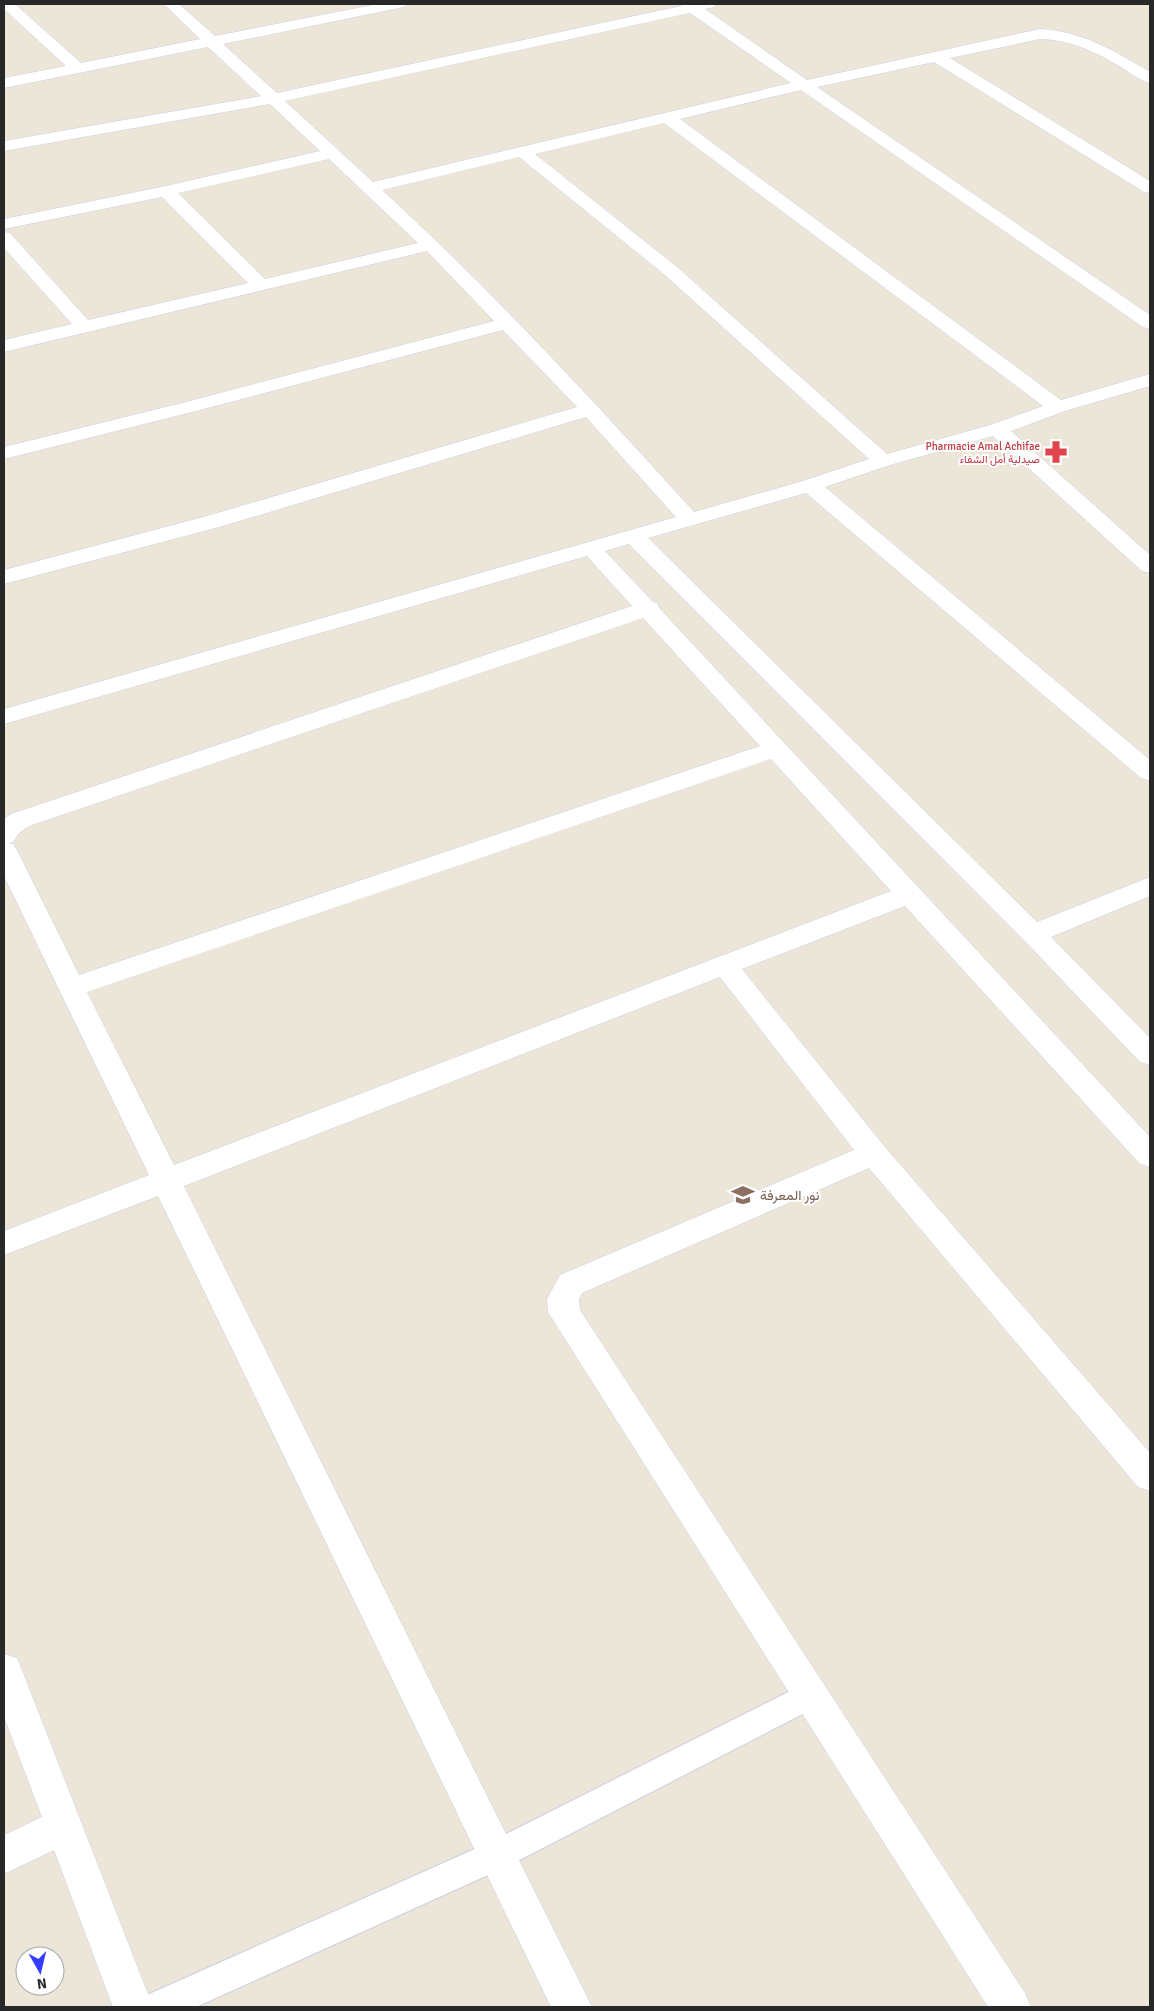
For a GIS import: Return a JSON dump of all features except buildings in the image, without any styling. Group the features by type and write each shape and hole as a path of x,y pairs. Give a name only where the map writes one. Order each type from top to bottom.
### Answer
{"street":[{"path":"7,4 78,69"},
{"path":"171,4 431,245 590,409 690,520"},
{"path":"4,83 399,4"},
{"path":"4,146 272,99 689,6 709,4"},
{"path":"689,6 1150,323"},
{"path":"368,188 804,85 1023,37 1054,33 1087,42 1150,78"},
{"path":"937,57 1150,188"},
{"path":"667,117 1058,407"},
{"path":"521,151 671,271 883,460"},
{"path":"4,224 166,191 331,154"},
{"path":"166,191 261,285"},
{"path":"4,237 85,328"},
{"path":"4,346 431,245"},
{"path":"4,453 193,406 506,324"},
{"path":"4,717 810,485 883,460 996,429 1058,407 1150,380"},
{"path":"4,577 215,521 590,409"},
{"path":"996,429 1150,566"},
{"path":"810,485 1150,773"},
{"path":"634,536 1033,934 1150,1055"},
{"path":"591,548 649,608 1150,1156"},
{"path":"4,836 10,827 20,820 649,608"},
{"path":"72,987 776,749"},
{"path":"4,850 572,2007"},
{"path":"1033,934 1150,886"},
{"path":"4,1243 164,1179 909,894"},
{"path":"724,964 874,1154 1150,1478"},
{"path":"874,1154 571,1284 563,1299 564,1312 1011,2007"},
{"path":"4,1670 133,2007"},
{"path":"4,1855 64,1826"}],"lane":[{"path":"159,2007 497,1855 810,1695"}],"place":[{"name":"Pharmacie Amal Achifae صيدلية أمل الشفاء","path":"1056,452"},
{"name":"نور المعرفة","path":"743,1195"}]}
